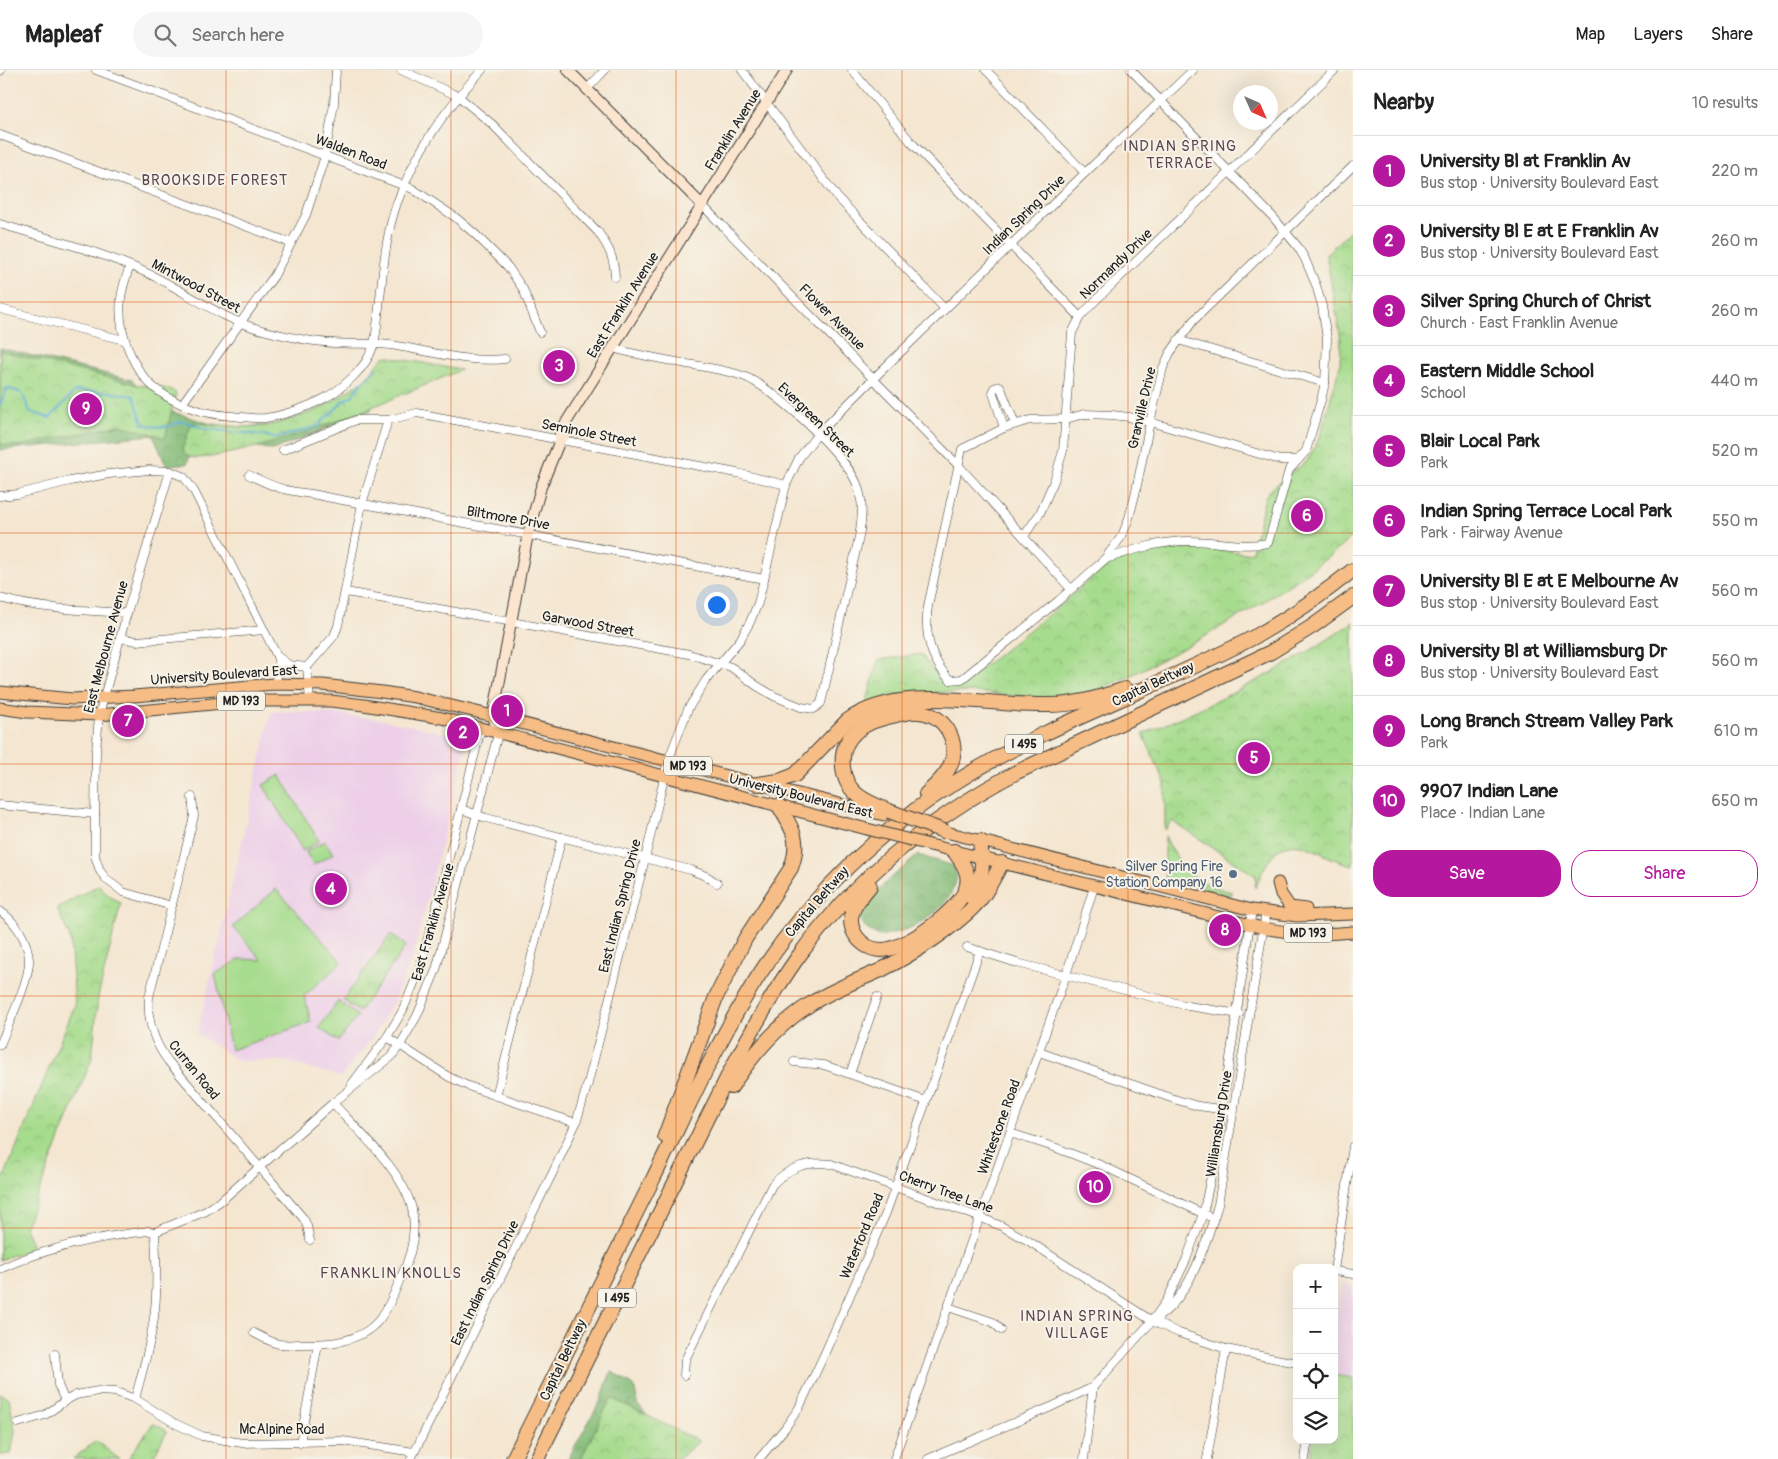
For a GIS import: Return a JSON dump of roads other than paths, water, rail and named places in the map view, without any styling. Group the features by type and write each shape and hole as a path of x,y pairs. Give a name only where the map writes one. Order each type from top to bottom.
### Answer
{"highway":[{"name":"Capital Beltway","path":"513,1459 721,1042 758,977 801,918 852,863 927,801 971,773 1044,734 1259,634 1301,609 1353,570"},
{"name":"Capital Beltway","path":"537,1459 732,1068 764,1010 799,956 839,907 868,878 908,844 960,805 997,782 1271,652 1313,626 1353,597"},
{"path":"758,784 780,781 795,775 802,770 847,721 856,714 869,709 925,699 1049,706 1086,702 1215,656"},
{"path":"852,863 939,781 950,766 953,758 954,748 948,730 943,723 927,714 909,712 872,720 855,732 843,752 843,773 850,788 858,796 886,813 946,832"},
{"path":"645,1194 725,976 745,939 788,874 795,857 794,834 778,806"},
{"path":"946,929 964,910 982,878 980,841"},
{"path":"908,844 871,884 854,908 850,919 852,930 865,946 884,950 911,940 937,921 960,900 968,885 968,877 964,866 954,851"},
{"path":"697,1138 745,1066 780,1027 809,1004 906,957 946,929 978,903 1002,863"}],"main road":[{"name":"University Boulevard East","path":"0,692 72,699 274,684 309,685 415,696 758,784 886,813"},
{"name":"University Boulevard East","path":"0,708 27,712 99,715 243,701 331,701 398,710 442,718 664,777 1250,925 1278,931 1333,934 1353,932"},
{"name":"MD 193","path":"946,832 1252,910 1297,916 1353,914"},
{"path":"1278,883 1281,894 1291,908 1310,909 1326,915"}],"street":[{"name":"Walden Road","path":"96,70 413,189 456,217 508,267 523,289 540,332"},
{"path":"182,404 274,276 306,215 325,156 334,104 336,70"},
{"path":"401,70 458,96 492,124 598,232 609,248 614,264 615,277"},
{"path":"130,266 120,300 121,326 124,340 134,361 159,392 182,404 211,414 238,417 265,418 323,399 349,381 369,356 373,344 387,241 404,186 426,141 458,96 482,70"},
{"name":"Flower Avenue","path":"568,70 959,466 1070,589"},
{"path":"587,89 605,70"},
{"path":"742,70 837,197 945,309"},
{"name":"Franklin Avenue","path":"702,205 787,70"},
{"path":"852,70 911,142 1080,317"},
{"path":"986,70 1085,173"},
{"path":"1103,561 1138,547 1154,544 1190,541 1257,545 1268,543 1289,470 1306,451 1325,383 1327,338 1322,306 1316,285 1298,248 1273,217 1131,70"},
{"name":"Indian Spring Drive","path":"873,378 1193,70"},
{"name":"Normandy Drive","path":"1024,536 1040,513 1054,481 1063,451 1072,333 1080,317 1335,70"},
{"path":"0,135 291,243"},
{"name":"Granville Drive","path":"959,466 926,622 931,651 937,664 950,680 962,679 1103,561 1122,536 1129,518 1163,368 1178,340 1193,321 1353,166"},
{"name":"East Franklin Avenue","path":"0,1269 15,1262 64,1246 101,1237 148,1231 155,1232 206,1211 222,1200 333,1103 391,1057 400,1045 417,1016 436,970 498,734 493,716 528,534 541,487 560,440 567,431 569,419 702,205"},
{"name":"Mintwood Street","path":"0,224 101,255 148,273 240,323 262,330 331,343 395,346 469,360 489,361 505,359"},
{"path":"0,309 124,340"},
{"path":"1178,340 1325,383"},
{"name":"Evergreen Street","path":"612,348 641,356 721,370 755,381 772,392 818,435 843,460 854,478 862,498 863,512 859,537 821,703 814,709"},
{"name":"East Indian Spring Drive","path":"413,1456 576,1123 645,859 668,761 688,709 706,680 740,640 750,622 758,603 786,485 799,458 818,435 873,378"},
{"path":"1004,428 993,393 994,388 1000,386 1015,424"},
{"name":"Seminole Street","path":"284,450 356,420 384,420 417,413 737,473 786,485"},
{"path":"959,466 962,449 1004,428 1030,420 1066,419 1084,414 1128,417 1280,460 1298,460"},
{"path":"310,701 308,668 334,636 338,626 362,504 384,420"},
{"path":"0,496 18,494 70,481 109,474 149,470 170,471 184,477 194,491 277,656 280,669 274,684"},
{"name":"East Melbourne Avenue","path":"170,471 127,613 99,715 96,752 95,856 100,871 107,880 123,892 172,906"},
{"name":"Biltmore Drive","path":"249,474 281,488 764,579"},
{"name":"Garwood Street","path":"346,592 689,654 731,667 774,696 801,707 814,709"},
{"path":"0,598 15,603 54,608 127,613"},
{"path":"120,638 137,641 264,630"},
{"path":"277,656 289,665 308,668"},
{"name":"East Franklin Avenue","path":"333,1103 353,1082 387,1037 403,1010 419,970 481,729 493,716"},
{"name":"Curran Road","path":"192,797 194,816 149,997 148,1015 151,1031 160,1051 168,1062 304,1219 308,1226 310,1240"},
{"path":"0,805 95,814"},
{"path":"461,809 476,815 691,870 708,877 716,884"},
{"path":"496,1096 562,837"},
{"name":"Whitestone Road","path":"894,1459 1039,1052 1094,887"},
{"name":"Williamsburg Drive","path":"1093,1387 1152,1321 1167,1300 1203,1214 1216,1153 1252,910"},
{"path":"0,911 13,921 24,939 29,960 26,977 0,1045"},
{"name":"Williamsburg Drive","path":"1152,1321 1164,1314 1185,1287 1194,1272 1214,1219 1222,1188 1266,912"},
{"path":"967,947 1017,963 1188,1006 1248,1016"},
{"name":"Waterford Road","path":"759,1459 785,1428 810,1388 886,1213 980,951"},
{"path":"850,1074 877,997"},
{"path":"387,1037 449,1077 496,1096 576,1123"},
{"path":"1039,1052 1177,1100 1234,1111"},
{"path":"794,1062 824,1065 926,1101"},
{"path":"254,1334 280,1344 318,1344 345,1341 364,1333 379,1320 395,1292 410,1258 414,1224 412,1208 401,1181 333,1103"},
{"path":"1010,1133 1104,1166 1214,1219"},
{"path":"1335,1264 1353,1146"},
{"name":"Cherry Tree Lane","path":"684,1375 684,1360 772,1185 781,1176 799,1166 820,1163 831,1164 979,1217 1027,1240 1152,1321 1226,1349 1293,1362"},
{"path":"135,1399 150,1342 155,1310 157,1274 155,1232"},
{"path":"1338,1271 1353,1274"},
{"path":"948,1307 993,1322 1001,1330"},
{"path":"300,1442 318,1344"},
{"path":"1208,1459 1226,1349"},
{"path":"55,1354 58,1385 65,1401"},
{"path":"928,1459 1093,1387"},
{"path":"1084,1459 1093,1387"},
{"name":"McAlpine Road","path":"18,1423 45,1415 76,1395 98,1391 116,1392 135,1399 176,1424 202,1436 242,1443 343,1441 413,1456"},
{"path":"1305,1459 1307,1444"}],"waterway":[{"path":"0,405 7,388 22,393 30,412 50,418 75,391 107,392 134,396 143,424 158,427 171,426 181,421 205,429 264,435 273,438 319,426 344,400 352,396 362,382 376,369"}],"place":[{"name":"Silver Spring Church of Christ","path":"559,366"},
{"name":"Long Branch Stream Valley Park","path":"86,409"},
{"name":"Indian Spring Terrace Local Park","path":"1307,516"},
{"name":"University Bl at Franklin Av","path":"507,711"},
{"name":"University Bl E at E Melbourne Av","path":"128,721"},
{"name":"University Bl E at E Franklin Av","path":"463,733"},
{"name":"Blair Local Park","path":"1254,758"},
{"name":"Silver Spring Fire Station Company 16","path":"1233,874"},
{"name":"Eastern Middle School","path":"331,889"},
{"name":"University Bl at Williamsburg Dr","path":"1225,930"},
{"name":"9907 Indian Lane","path":"1095,1187"}],"district":[{"name":"INDIAN SPRING TERRACE","path":"1180,154"},
{"name":"BROOKSIDE FOREST","path":"215,180"},
{"name":"FRANKLIN KNOLLS","path":"391,1273"},
{"name":"INDIAN SPRING VILLAGE","path":"1077,1324"}]}
